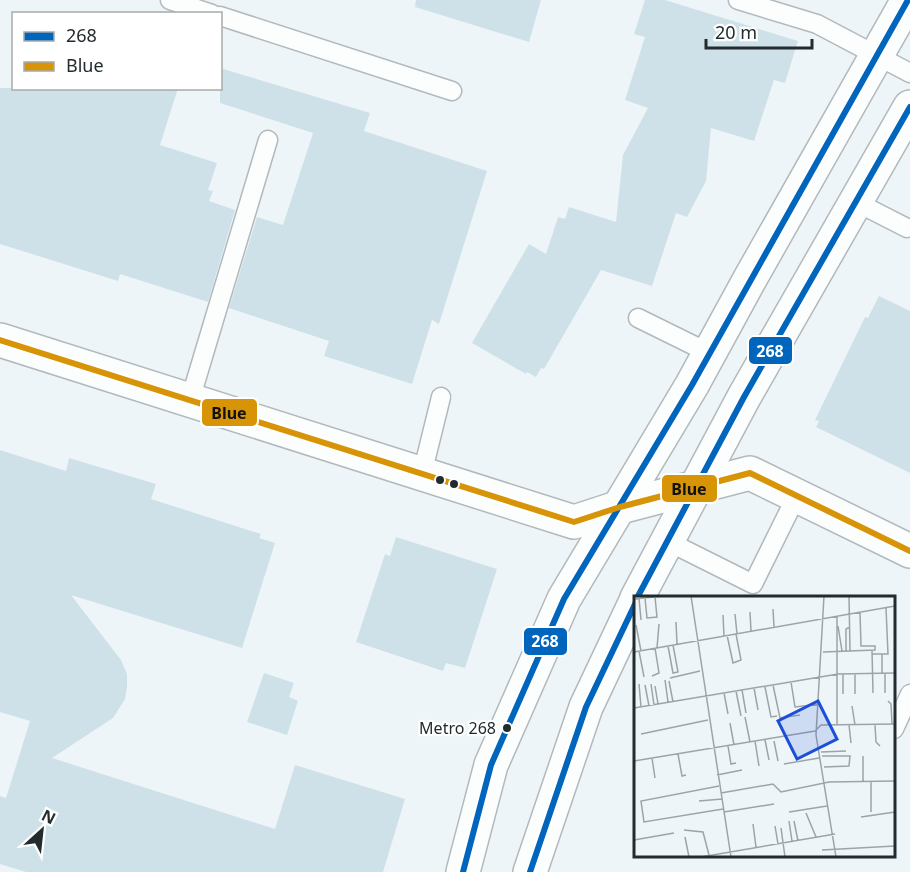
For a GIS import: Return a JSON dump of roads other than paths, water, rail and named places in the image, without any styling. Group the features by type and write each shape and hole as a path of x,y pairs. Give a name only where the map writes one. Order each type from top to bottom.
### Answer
{"main road":[{"path":"463,872 490,765 564,599 709,353 908,0"},
{"path":"638,596 744,397 910,107"},
{"path":"0,340 574,522 620,507 750,473 910,551"},
{"path":"530,872 586,707 634,603"}],"lane":[{"path":"170,0 206,12"},
{"path":"738,0 817,24 910,73"},
{"path":"222,17 452,92"},
{"path":"190,400 268,140"},
{"path":"856,202 907,228"},
{"path":"638,318 709,353"},
{"path":"422,474 441,397"},
{"path":"666,541 753,584 797,495"},
{"path":"895,727 910,694"}],"place":[{"name":"Metro 268","path":"507,728"}]}
